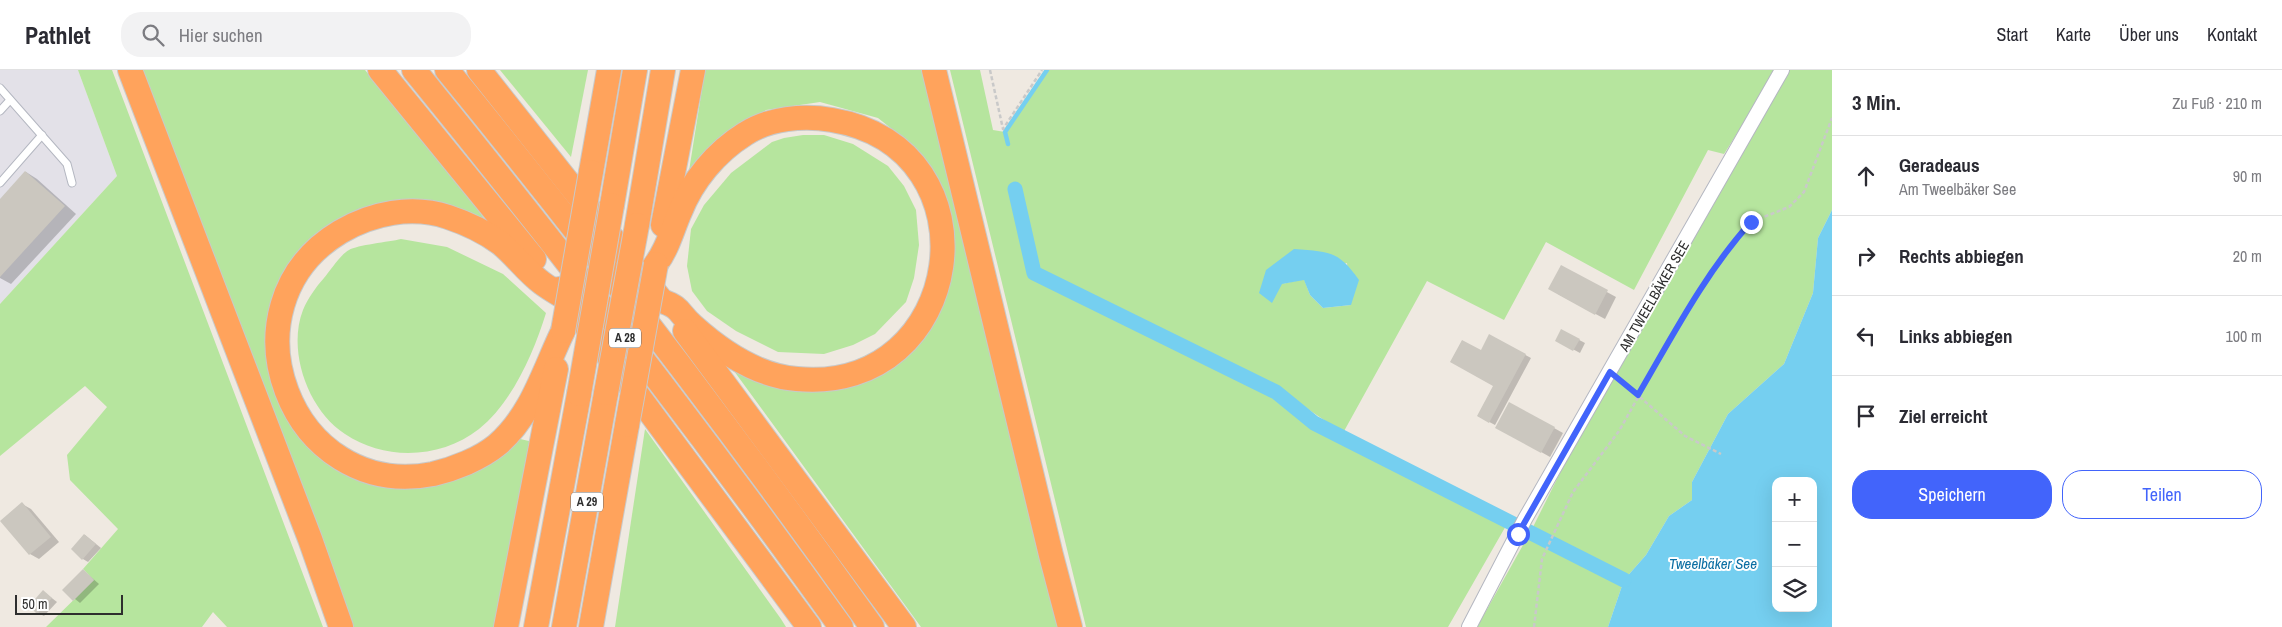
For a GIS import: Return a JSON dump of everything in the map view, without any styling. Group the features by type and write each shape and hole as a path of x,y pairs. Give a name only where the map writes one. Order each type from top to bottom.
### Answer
{"highway":[{"path":"130,70 310,539 341,627"},
{"path":"380,70 567,299 809,627"},
{"name":"A 28","path":"414,70 548,235 707,444 841,627"},
{"name":"A 28","path":"447,70 527,169 728,431 872,627"},
{"path":"479,70 662,301 904,627"},
{"path":"506,627 564,331 609,70"},
{"name":"A 29","path":"536,627 580,394 635,70"},
{"name":"A 29","path":"564,627 637,225 663,70"},
{"path":"594,621 627,425 692,70"},
{"path":"934,70 1070,627"},
{"path":"656,264 664,253 690,190 700,174 721,152 746,133 773,122 796,118 821,118 850,123 879,134 905,154 925,179 936,202 944,242 943,266 936,295 922,321 910,337 890,355 863,372 842,377 818,381 795,379 771,374 743,363 690,324 676,306 662,301"},
{"path":"564,331 534,397 512,429 496,445 471,460 445,471 416,477 387,476 362,470 336,456 311,434 290,403 282,379 277,351 277,335 284,303 290,286 302,268 328,240 342,231 360,221 398,212 432,212 475,228 500,244 542,283 567,299"},
{"path":"775,579 777,596 798,627"}],"street":[{"name":"AM TWEELBÄKER SEE","path":"1468,627 1525,519 1782,70"}],"lane":[{"path":"0,88 67,164 72,183"},
{"path":"0,111 10,100"},
{"path":"0,183 42,135"}],"path":[{"path":"990,70 1003,129 1042,70"},
{"path":"1534,627 1542,559 1554,529 1573,492 1619,431 1690,306 1734,241 1751,222 1789,207 1804,192 1832,118"},
{"path":"1610,372 1686,436 1721,454"}],"shaded area":[{"path":"0,70 78,70 117,176 0,304"}],"green space":[{"path":"78,70 112,70 323,627 227,627 213,612 202,627 46,627 94,580 83,569 118,529 70,480 67,455 107,407 85,386 0,456 0,304 117,176"},
{"path":"140,70 365,70 466,193 488,224 357,212 271,318 268,342 269,365 274,387 283,409 295,428 310,446 328,461 367,482 378,485 393,484 516,438 533,442 497,627 351,627"},
{"path":"500,70 588,70 571,157"},
{"path":"705,70 927,70 1062,627 921,627 730,365 797,387 930,326 943,300 951,263 951,231 943,196 917,149 878,118 820,102 766,110 712,146 689,171"},
{"path":"950,70 980,70 993,130 1005,132 1048,70 1777,70 1724,154 1708,150 1634,290 1546,242 1504,320 1427,281 1343,433 1286,394 1280,401 1310,427 1507,524 1448,627 1086,627","holes":["1347,263 1351,305 1323,308 1310,295 1304,279 1282,284"]},
{"path":"1786,70 1832,70 1832,210 1818,238 1813,293 1784,364 1728,414 1692,482 1692,500 1669,516 1646,555 1624,580 1608,627 1477,627 1532,529 1564,465"},
{"path":"803,135 824,135 853,144 888,166 904,186 916,210 919,245 914,278 906,302 875,334 853,345 824,354 778,352 736,331 707,311 692,291 687,266 691,229 704,205 731,173 772,142"},
{"path":"401,239 447,247 503,274 546,313 535,344 520,376 512,391 491,418 464,439 430,451 413,453 377,449 345,434 332,423 311,395 304,378 298,343 299,326 305,306 315,289 343,255 349,250 359,247"},
{"path":"645,429 781,619 786,627 615,627"}],"water":[{"name":"Tweelbäker See","path":"1832,210 1832,627 1608,627 1624,580 1646,555 1669,516 1692,500 1692,482 1728,414 1784,364 1813,293 1818,238"},
{"path":"1294,249 1332,254 1345,263 1359,280 1351,305 1323,308 1310,295 1304,280 1282,284 1272,303 1259,293 1266,270"}],"building":[{"path":"25,171 65,206 0,277 0,199"},
{"path":"1561,265 1608,290 1595,315 1548,289"},
{"path":"1561,329 1580,339 1573,351 1555,341"},
{"path":"1489,334 1526,354 1489,423 1477,416 1493,386 1450,362 1462,340 1481,350"},
{"path":"1509,402 1555,427 1541,453 1495,428"},
{"path":"22,502 51,537 29,555 0,521"},
{"path":"84,534 96,544 82,560 71,549"},
{"path":"83,569 94,580 73,601 62,590"},
{"path":"43,590 52,598 37,614 29,606"}],"waterway":[{"path":"1008,144 1005,132 1047,70"},
{"path":"1015,189 1034,273 1276,392 1314,423 1624,580"}],"route":[{"path":"1518,534 1610,372 1638,395 1708,277 1734,241 1751,222"}]}
